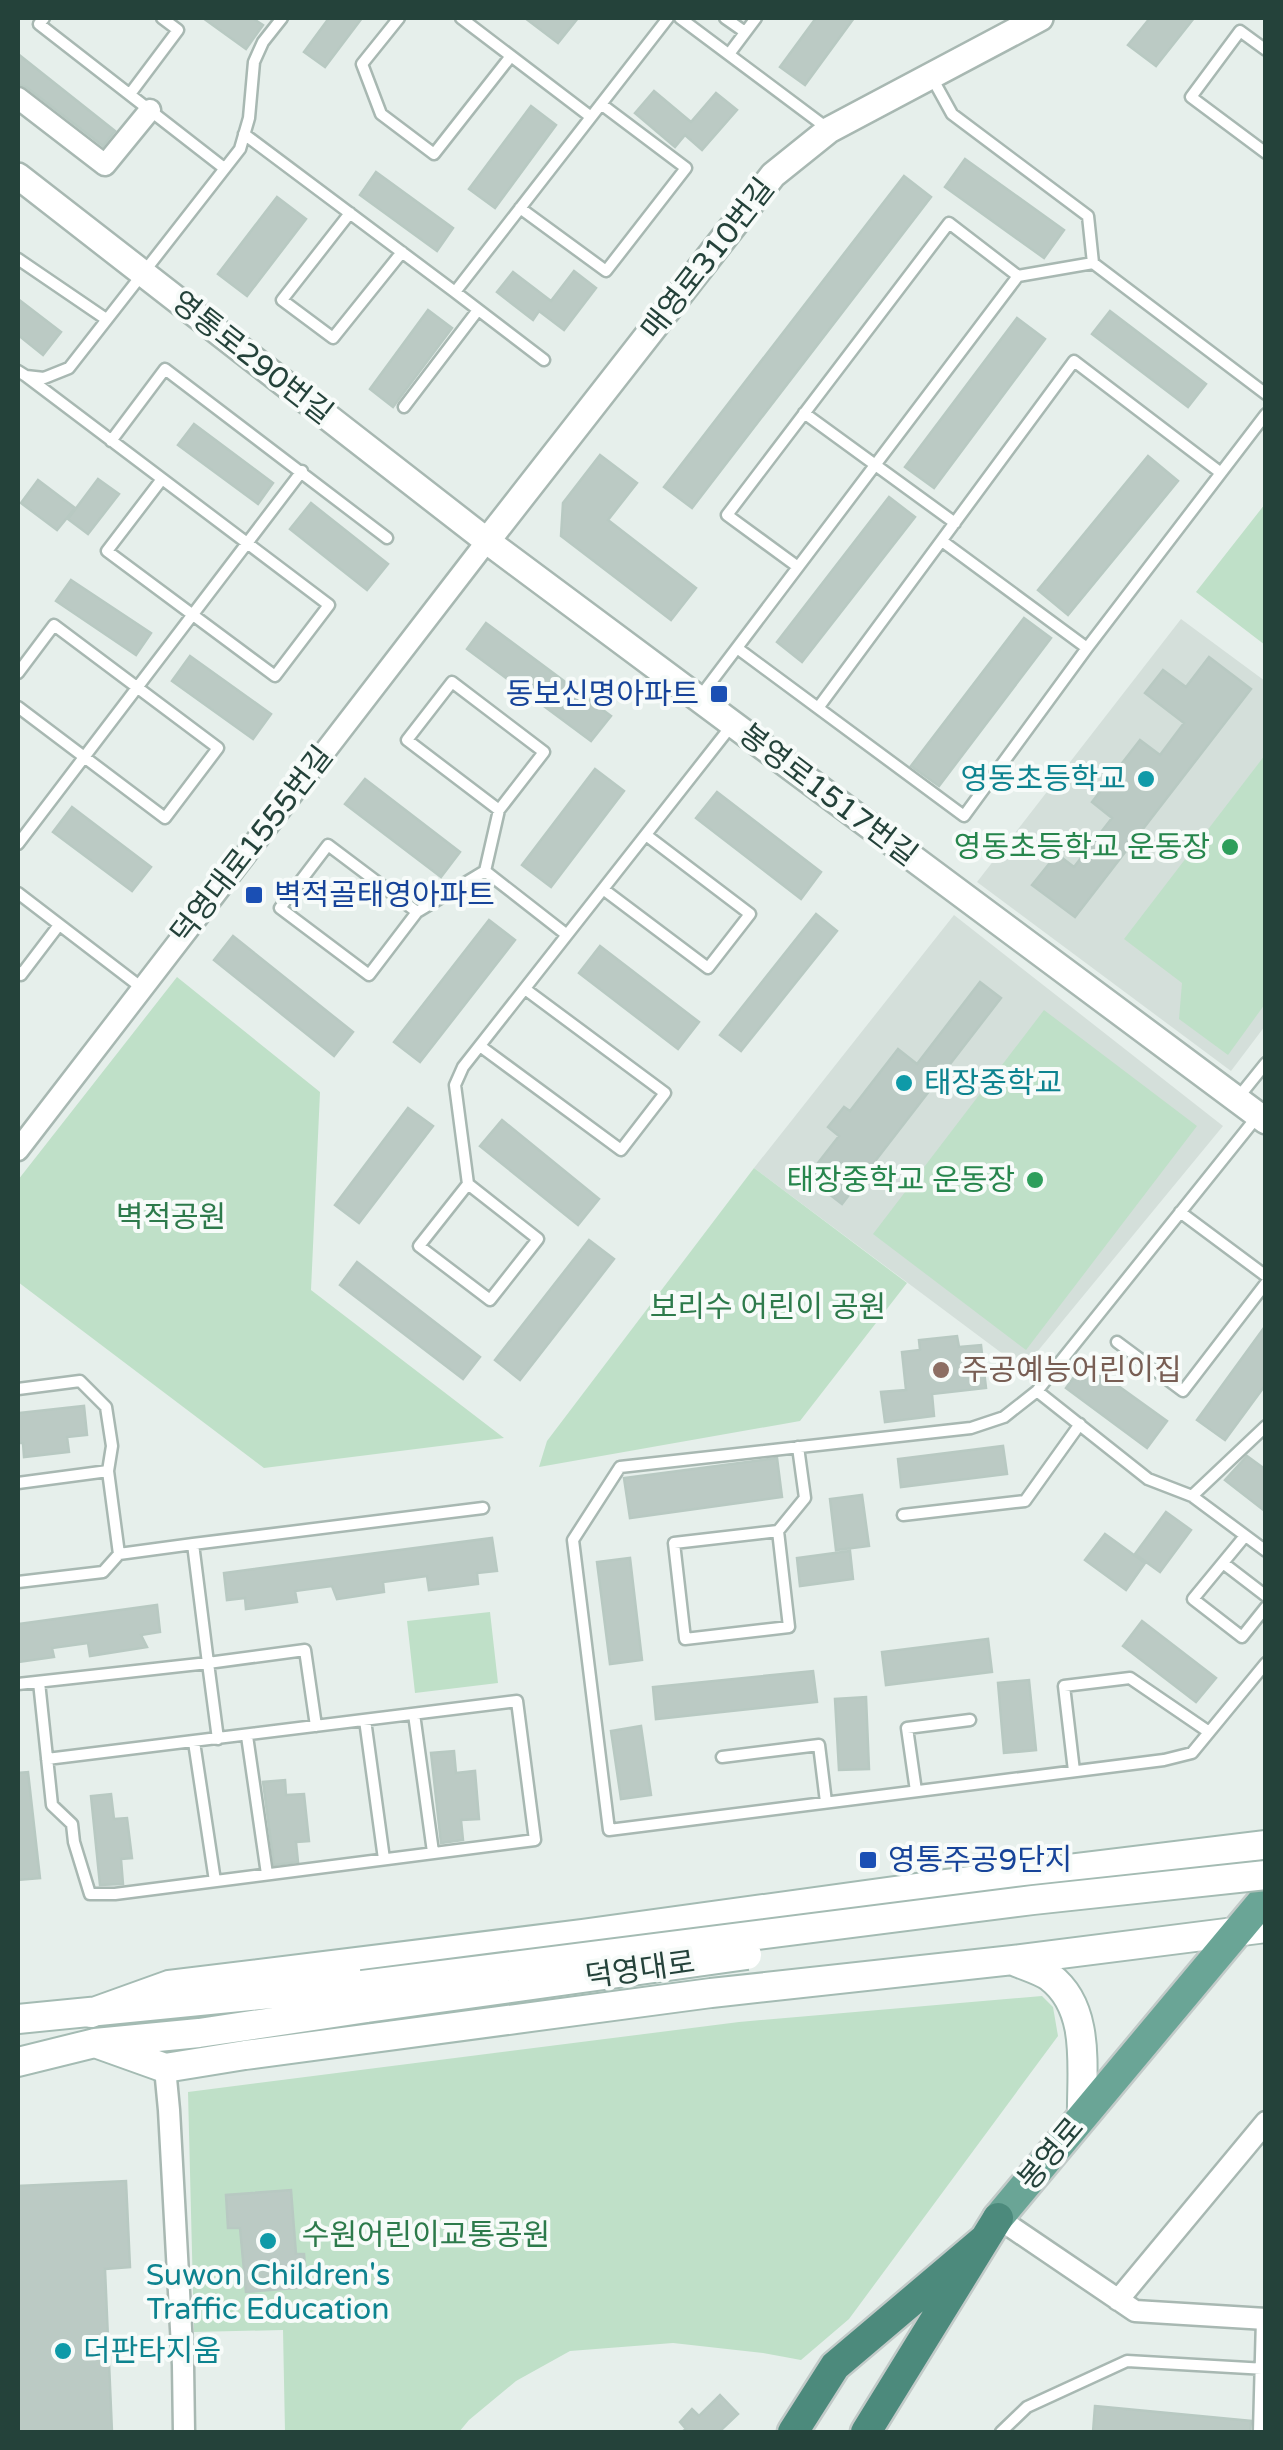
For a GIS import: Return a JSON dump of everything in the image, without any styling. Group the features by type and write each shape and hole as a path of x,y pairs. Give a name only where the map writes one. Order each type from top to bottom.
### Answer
{"highway":[{"path":"793,2432 835,2366 991,2228"},
{"name":"봉영로","path":"866,2432 991,2228"}],"main road":[{"path":"91,2013 168,1984 1266,1845"},
{"name":"덕영대로","path":"18,2062 95,2043 199,2033 364,1996 1033,1900 1266,1875"},
{"name":"덕영대로","path":"18,2019 364,1996 1035,1915 1266,1896"},
{"name":"봉영로","path":"991,2228 1082,2117 1251,1930 1266,1896"},
{"path":"95,2043 165,2068 711,1993 1251,1930"},
{"path":"1013,1960 1049,1976 1070,1998 1080,2028 1082,2117"}],"street":[{"name":"매영로310번길","path":"488,540 773,174 830,130 1040,18"},
{"path":"18,98 106,165 150,110"},
{"name":"영통로290번길","path":"18,176 488,540"},
{"name":"봉영로1517번길","path":"488,540 1262,1118"},
{"name":"덕영대로1555번길","path":"18,1150 488,540"},
{"path":"165,2068 184,2432"},
{"path":"1118,2300 1266,2122"},
{"path":"991,2228 1135,2311 1264,2319"}],"lane":[{"path":"44,18 39,24 224,168"},
{"path":"130,94 178,30 162,18"},
{"path":"20,375 44,378 69,368 240,149 249,118 254,62 282,18"},
{"path":"399,18 362,64 382,114 434,154 511,56"},
{"path":"461,18 591,117"},
{"path":"454,292 668,18"},
{"path":"680,18 830,130"},
{"path":"726,18 745,32"},
{"path":"729,54 756,18"},
{"path":"1266,50 1240,31 1191,97 1266,154"},
{"path":"930,75 952,114 1088,216 1093,263 1266,394"},
{"path":"520,208 606,271 686,168 601,104"},
{"path":"244,134 544,360"},
{"path":"350,213 282,300 333,338 402,252"},
{"path":"798,568 727,515 949,223 1018,276"},
{"path":"18,260 106,319"},
{"path":"699,698 1018,276 1093,263"},
{"path":"404,407 478,310"},
{"path":"818,708 1074,361 1221,472"},
{"path":"111,440 165,369 387,538"},
{"path":"20,375 111,440 329,604 275,676 107,550 162,480"},
{"path":"804,414 955,524"},
{"path":"737,648 964,816 1266,414"},
{"path":"18,844 301,471"},
{"path":"942,541 1087,648"},
{"path":"18,673 54,625 218,748 165,818 18,708"},
{"path":"417,912 328,845 280,908 370,976 417,912 485,871 499,810 544,752 452,682 407,740 499,810"},
{"path":"468,1184 420,1246 490,1300 538,1239 468,1184 455,1086 480,1046 733,724"},
{"path":"603,889 708,968 750,914 646,835"},
{"path":"485,871 567,935"},
{"path":"18,893 142,988"},
{"path":"18,972 21,975 59,925"},
{"path":"480,1046 622,1150 664,1094 525,989"},
{"path":"1237,1100 1266,1063"},
{"path":"1262,1118 1180,1212 1037,1390 1004,1417 972,1428 620,1466 573,1540 609,1830 1164,1760 1192,1752 1266,1663"},
{"path":"1117,1342 1184,1390 1266,1280 1180,1212"},
{"path":"18,1389 80,1381 106,1407 112,1446 108,1471 120,1554"},
{"path":"1037,1390 1148,1479 1192,1496 1266,1551"},
{"path":"903,1515 1025,1501 1080,1424"},
{"path":"1192,1496 1264,1431"},
{"path":"778,1531 674,1542 685,1639 789,1627 778,1531 804,1498 798,1447"},
{"path":"18,1482 108,1471"},
{"path":"18,1582 103,1572 120,1554 483,1508"},
{"path":"1245,1536 1193,1599 1242,1638 1266,1607"},
{"path":"193,1544 218,1739"},
{"path":"1223,1563 1266,1596"},
{"path":"18,1684 305,1650 316,1726"},
{"path":"1074,1771 1064,1686 1130,1678 1209,1732"},
{"path":"39,1682 52,1805 72,1824 90,1894 115,1894 534,1840 517,1701 48,1759"},
{"path":"414,1714 433,1852"},
{"path":"365,1720 384,1859"},
{"path":"916,1791 907,1728 970,1720"},
{"path":"247,1736 266,1874"},
{"path":"194,1742 215,1881"},
{"path":"722,1757 818,1746 826,1802"},
{"path":"1259,2432 1264,2319"},
{"path":"1002,2432 1027,2408 1127,2362 1263,2369"}],"shaded area":[{"path":"1181,619 1265,681 1265,1026 1231,1071 977,882"},
{"path":"954,915 1223,1126 1023,1369 754,1168"}],"green space":[{"path":"1265,504 1265,645 1196,592"},
{"name":"영동초등학교 운동장","path":"1265,755 1265,1004 1228,1055 1179,1019 1182,983 1124,939"},
{"name":"벽적공원","path":"177,977 320,1092 311,1290 504,1438 264,1468 18,1282 18,1180"},
{"name":"태장중학교 운동장","path":"1044,1010 1197,1126 1026,1350 873,1234"},
{"name":"보리수 어린이 공원","path":"754,1168 907,1283 800,1421 539,1467 547,1441"},
{"path":"490,1612 498,1683 415,1693 407,1621"},
{"name":"수원어린이교통공원","path":"1042,1996 1053,2007 1058,2036 849,2319 801,2360 673,2343 570,2351 516,2381 459,2432 285,2432 283,2330 194,2332 188,2092 739,2022"}],"building":[{"path":"203,18 252,18 263,25 246,49"},
{"path":"329,18 362,18 325,67 304,52"},
{"path":"525,18 578,18 558,43"},
{"path":"816,18 854,18 805,85 780,67"},
{"path":"1150,18 1194,18 1156,66 1128,45"},
{"path":"18,54 115,131 103,146 26,87 18,85"},
{"path":"654,91 691,122 716,93 737,110 702,150 685,135 675,147 635,113"},
{"path":"531,106 556,125 495,208 469,189"},
{"path":"965,159 1064,230 1044,258 945,187"},
{"path":"376,172 453,228 437,251 360,195"},
{"path":"904,176 931,197 692,508 664,487"},
{"path":"277,197 306,219 247,296 218,274"},
{"path":"574,271 596,288 564,330 539,311 533,320 497,292 513,272 551,301"},
{"path":"18,299 61,332 43,355 18,335"},
{"path":"428,310 452,328 393,407 370,389"},
{"path":"1110,311 1206,384 1188,407 1092,334"},
{"path":"1017,318 1045,339 934,488 905,467"},
{"path":"194,424 273,483 258,504 178,445"},
{"path":"600,455 637,483 608,520 696,588 671,620 561,536 563,503"},
{"path":"1148,456 1178,481 1068,615 1038,590"},
{"path":"98,479 119,494 88,534 68,519"},
{"path":"38,480 75,508 57,530 21,503"},
{"path":"889,497 915,517 802,662 777,642"},
{"path":"311,503 388,564 367,590 290,529"},
{"path":"71,580 151,633 136,655 56,601"},
{"path":"1024,618 1051,638 939,786 911,766"},
{"path":"486,623 611,716 591,741 467,649"},
{"path":"190,656 271,714 253,739 172,681"},
{"name":"영동초등학교","path":"1209,657 1251,689 1075,917 1032,885 1057,854 1074,867 1112,818 1092,802 1140,740 1160,755 1184,723 1145,693 1163,670 1186,687"},
{"path":"595,769 624,791 551,887 522,865"},
{"path":"365,779 460,852 441,877 345,804"},
{"path":"717,792 821,872 801,899 696,818"},
{"path":"72,807 151,867 132,891 53,832"},
{"path":"816,914 837,931 741,1051 720,1035"},
{"path":"489,920 515,940 420,1062 394,1042"},
{"path":"233,936 353,1032 334,1056 214,960"},
{"path":"600,946 699,1022 678,1049 579,973"},
{"name":"태장중학교","path":"980,982 1001,998 842,1204 807,1177 839,1136 828,1127 844,1107 850,1111 898,1049 917,1064"},
{"path":"408,1108 433,1126 359,1223 335,1205"},
{"path":"502,1120 599,1199 578,1225 480,1146"},
{"path":"589,1240 614,1259 520,1380 495,1360"},
{"path":"357,1262 480,1357 463,1379 340,1285"},
{"path":"1266,1325 1266,1384 1225,1440 1197,1420"},
{"path":"957,1336 959,1347 981,1345 986,1388 932,1394 934,1416 885,1422 881,1392 906,1390 902,1352 920,1350 919,1340"},
{"path":"1085,1362 1167,1421 1147,1448 1066,1388"},
{"path":"84,1406 87,1435 67,1437 69,1452 24,1457 23,1443 18,1443 18,1413"},
{"path":"1003,1446 1007,1474 901,1487 898,1459"},
{"path":"1247,1456 1266,1470 1266,1512 1225,1480"},
{"path":"777,1458 782,1497 630,1518 624,1478"},
{"path":"862,1495 869,1546 836,1550 830,1499"},
{"path":"1166,1512 1191,1530 1160,1572 1135,1554"},
{"path":"1105,1534 1145,1563 1126,1590 1085,1560"},
{"path":"492,1538 497,1571 477,1573 478,1584 429,1590 427,1576 383,1582 384,1592 337,1599 332,1586 295,1591 297,1602 246,1609 245,1598 227,1600 224,1573"},
{"path":"850,1551 853,1579 800,1586 797,1558"},
{"path":"630,1558 642,1660 610,1664 597,1562"},
{"path":"157,1605 160,1632 141,1635 147,1647 90,1656 88,1643 52,1648 54,1657 18,1662 18,1624"},
{"path":"1142,1621 1216,1678 1196,1702 1123,1646"},
{"path":"988,1639 992,1672 886,1685 882,1652"},
{"path":"813,1671 817,1702 656,1719 653,1687"},
{"path":"1029,1680 1036,1750 1004,1753 998,1683"},
{"path":"866,1697 869,1769 839,1770 835,1699"},
{"path":"641,1726 651,1795 621,1799 611,1731"},
{"path":"454,1751 456,1773 475,1771 479,1819 461,1820 463,1840 441,1843 431,1753"},
{"path":"28,1772 40,1878 18,1880 18,1773"},
{"path":"285,1780 286,1795 304,1794 309,1841 296,1842 298,1862 274,1865 263,1782"},
{"path":"111,1794 114,1819 127,1818 132,1858 121,1859 123,1884 100,1885 91,1796"},
{"name":"더판타지움","path":"126,2181 130,2267 105,2269 112,2432 18,2432 18,2186"},
{"name":"Suwon Children's Traffic Education","path":"291,2190 296,2254 304,2254 307,2287 246,2292 240,2228 228,2228 226,2195"},
{"path":"720,2395 738,2414 719,2432 682,2432 686,2429 680,2422 692,2409 699,2416"},
{"path":"1095,2406 1251,2421 1250,2432 1093,2432"}],"place":[{"name":"동보신명아파트","path":"719,694"},
{"name":"영동초등학교","path":"1146,779"},
{"name":"영동초등학교 운동장","path":"1230,847"},
{"name":"벽적골태영아파트","path":"254,895"},
{"name":"태장중학교","path":"904,1083"},
{"name":"태장중학교 운동장","path":"1035,1180"},
{"name":"주공예능어린이집","path":"941,1370"},
{"name":"영통주공9단지","path":"868,1860"},
{"name":"Suwon Children's Traffic Education","path":"268,2241"},
{"name":"더판타지움","path":"63,2351"}]}
